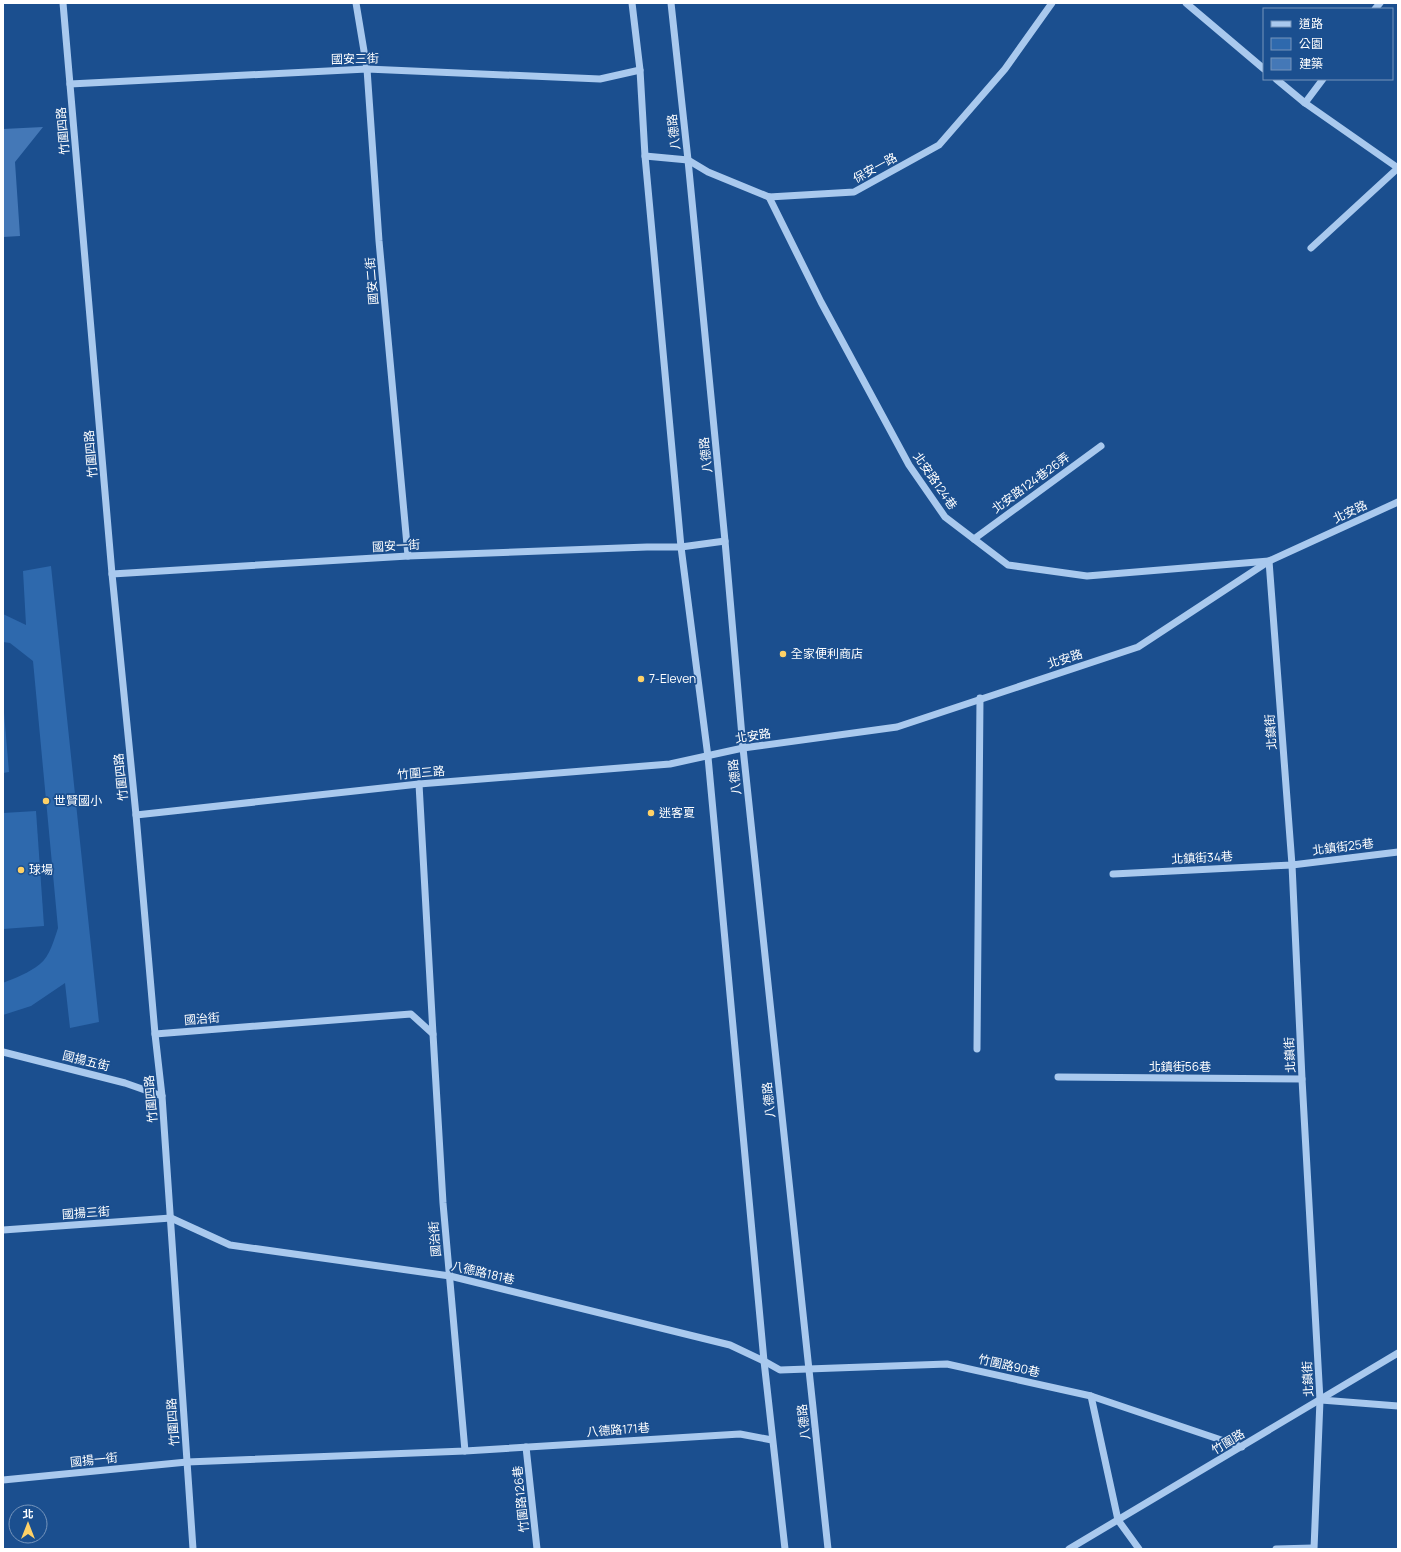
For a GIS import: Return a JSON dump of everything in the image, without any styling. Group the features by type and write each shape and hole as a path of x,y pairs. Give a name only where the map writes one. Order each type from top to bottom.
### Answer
{"street":[{"name":"竹圍四路","path":"63,3 112,574 162,1096 193,1549"},
{"name":"國安二街","path":"356,3 367,69 379,241 408,556"},
{"name":"八德路","path":"632,3 640,70 645,156 682,548 708,757 764,1361 785,1549"},
{"name":"八德路","path":"671,3 688,160 725,541 743,748 828,1549"},
{"name":"保安一路","path":"645,156 688,160 708,172 769,197 854,192 939,145 1005,69 1052,3"},
{"path":"1186,3 1263,68"},
{"name":"國安三街","path":"70,84 367,69 600,79 640,70"},
{"path":"1277,80 1305,103 1398,168 1311,248"},
{"path":"1305,103 1322,80"},
{"name":"北安路124巷","path":"769,197 821,302 909,465 945,517 1008,565 1087,576 1270,561"},
{"name":"北安路124巷26弄","path":"974,538 1101,446"},
{"name":"北安路","path":"708,757 743,748 897,727 980,698 1138,647 1270,561 1398,502"},
{"name":"國安一街","path":"112,574 408,556 648,546 682,548 725,541"},
{"name":"北鎮街","path":"1270,561 1292,865 1320,1400 1314,1549"},
{"path":"977,1049 980,698"},
{"name":"竹圍三路","path":"136,815 419,784 670,764 708,757"},
{"path":"419,784 434,1034"},
{"name":"北鎮街25巷","path":"1292,865 1398,852"},
{"name":"北鎮街34巷","path":"1113,874 1292,865"},
{"name":"國治街","path":"155,1034 411,1014 434,1034 444,1203 465,1451"},
{"name":"國揚五街","path":"3,1052 125,1083 162,1096"},
{"name":"北鎮街56巷","path":"1058,1077 1302,1079"},
{"name":"八德路181巷","path":"171,1218 230,1246 450,1276 730,1345 764,1361"},
{"name":"國揚三街","path":"3,1230 171,1218"},
{"name":"竹圍路","path":"1069,1549 1398,1353"},
{"name":"竹圍路90巷","path":"764,1361 780,1370 947,1364 1091,1396 1242,1447"},
{"path":"1091,1396 1118,1520 1139,1549"},
{"path":"1320,1400 1398,1406"},
{"name":"八德路171巷","path":"465,1451 740,1434 772,1440"},
{"name":"竹圍路126巷","path":"526,1447 537,1549"},
{"path":"187,1462 465,1451"},
{"name":"國揚一街","path":"3,1480 187,1462"},
{"path":"1276,1549 1314,1549"}],"green space":[{"path":"51,566 99,1022 70,1028 65,983 31,1006 3,1015 3,983 27,973 43,961 51,948 58,928 33,661 10,643 3,642 3,614 26,625 23,571"},
{"path":"3,701 9,772 3,773"},
{"name":"球場","path":"36,811 44,926 3,929 3,813"}],"building":[{"path":"43,127 15,162 20,236 3,237 3,129"}],"place":[{"name":"全家便利商店","path":"783,654"},
{"name":"7-Eleven","path":"641,679"},
{"name":"世賢國小","path":"46,801"},
{"name":"迷客夏","path":"651,813"},
{"name":"球場","path":"21,870"}]}
